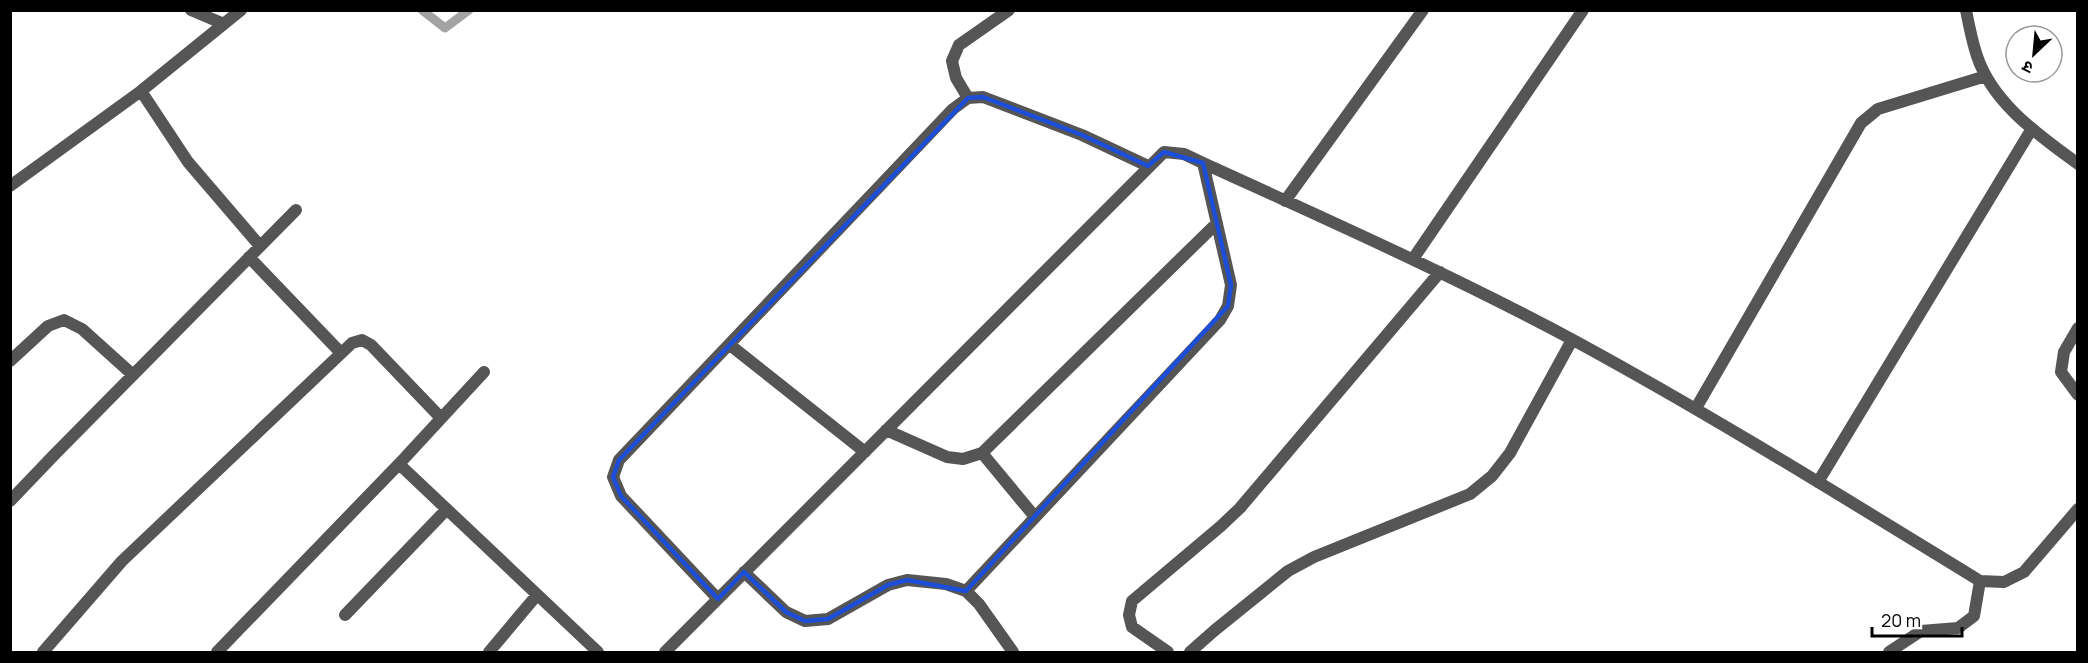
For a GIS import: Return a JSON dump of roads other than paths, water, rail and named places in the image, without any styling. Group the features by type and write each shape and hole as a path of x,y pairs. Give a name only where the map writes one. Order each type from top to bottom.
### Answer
{"street":[{"path":"191,10 224,24"},
{"path":"10,186 141,91 241,10"},
{"path":"968,98 956,78 952,61 959,45 1009,10"},
{"path":"1285,201 1424,10"},
{"path":"1413,260 1583,10"},
{"path":"1966,10 1977,57 1986,76 2014,113 2031,130 2078,164"},
{"path":"1696,408 1861,123 1878,109 1986,76"},
{"path":"141,91 188,162 260,246"},
{"path":"718,599 621,496 613,477 619,460 953,109 968,98 983,97 1071,130 1148,166"},
{"path":"1818,482 2031,130"},
{"path":"665,652 1164,152 1184,154 1440,272 1572,340 1696,408 1980,581 2004,582 2024,572 2078,509"},
{"path":"966,591 1220,320 1228,306 1231,285 1203,163"},
{"path":"10,501 296,210"},
{"path":"886,430 947,458 963,459 982,453 1217,223"},
{"path":"249,257 341,353"},
{"path":"1168,652 1132,627 1129,615 1132,601 1240,508 1440,272"},
{"path":"10,361 48,326 64,321 82,329 133,375"},
{"path":"2078,328 2064,352 2061,372 2078,395"},
{"path":"43,652 122,561 352,343 362,340 371,345 441,418"},
{"path":"1190,652 1288,571 1314,557 1470,494 1492,476 1510,453 1572,340"},
{"path":"730,345 865,452"},
{"path":"217,652 399,464 484,372"},
{"path":"982,453 1035,517"},
{"path":"399,464 598,652"},
{"path":"345,615 447,509"},
{"path":"744,572 786,612 805,621 828,619 888,585 908,580 946,584 966,591 979,604 1013,652"},
{"path":"1889,652 1921,631 1958,628 1974,616 1980,581"},
{"path":"489,652 537,595"}],"waterway":[{"path":"422,10 445,28 469,10"}]}
